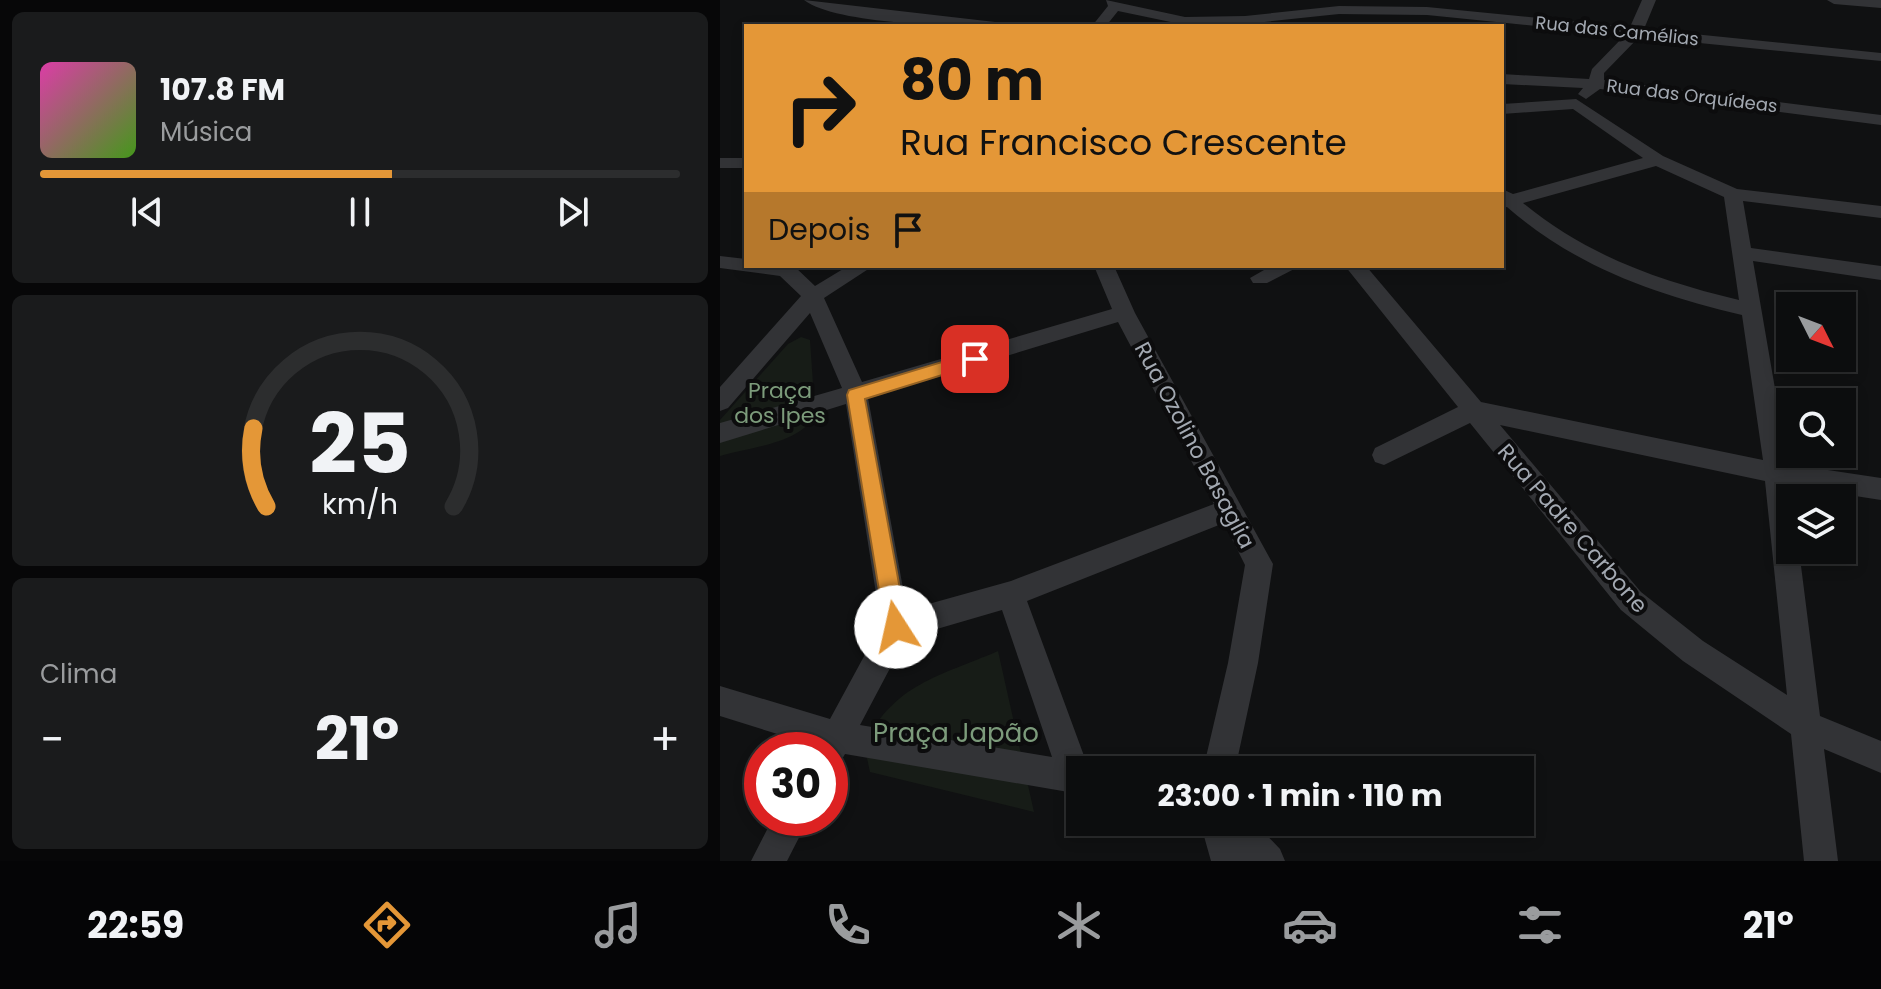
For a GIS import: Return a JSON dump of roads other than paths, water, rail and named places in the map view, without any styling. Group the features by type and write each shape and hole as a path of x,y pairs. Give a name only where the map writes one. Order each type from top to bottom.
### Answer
{"street":[{"path":"811,0 853,12 975,24"},
{"path":"1576,104 1596,84 1597,72 1635,33 1649,0"},
{"path":"1834,0 1881,4"},
{"path":"1100,24 1114,3"},
{"name":"Rua das Camélias","path":"1114,3 1185,21 1245,20 1430,5 1635,33 1881,57"},
{"path":"836,24 853,12"},
{"name":"Rua das Orquídeas","path":"1504,79 1596,84 1881,120"},
{"path":"1504,109 1576,104 1657,160 1733,194 1881,212"},
{"path":"1505,199 1657,160"},
{"path":"721,162 744,163"},
{"path":"1733,194 1754,311 1777,473 1821,861"},
{"path":"1505,199 1584,256 1615,272 1663,289 1754,311"},
{"path":"1744,253 1881,273"},
{"path":"720,262 744,265"},
{"path":"770,268 786,270 813,296 856,395 896,627 839,732"},
{"path":"720,402 813,296 860,268"},
{"name":"Rua Ozolino Basaglia","path":"1105,268 1124,313 1259,564 1243,663 1222,756"},
{"path":"1260,278 1285,268"},
{"name":"Rua Padre Carbone","path":"1357,268 1631,601 1693,651 1806,726 1881,757"},
{"path":"720,433 1124,313"},
{"path":"1384,455 1474,410 1777,473 1881,489"},
{"path":"896,627 1011,594 1231,509"},
{"path":"1011,594 1070,756"},
{"path":"720,701 803,732"},
{"path":"848,745 1066,775"},
{"path":"768,861 782,836"},
{"path":"1221,836 1228,861"},
{"path":"1244,836 1268,861"}],"park label":[{"name":"Praça dos Ipes","path":"780,402"},
{"name":"Praça Japão","path":"956,733"}]}
